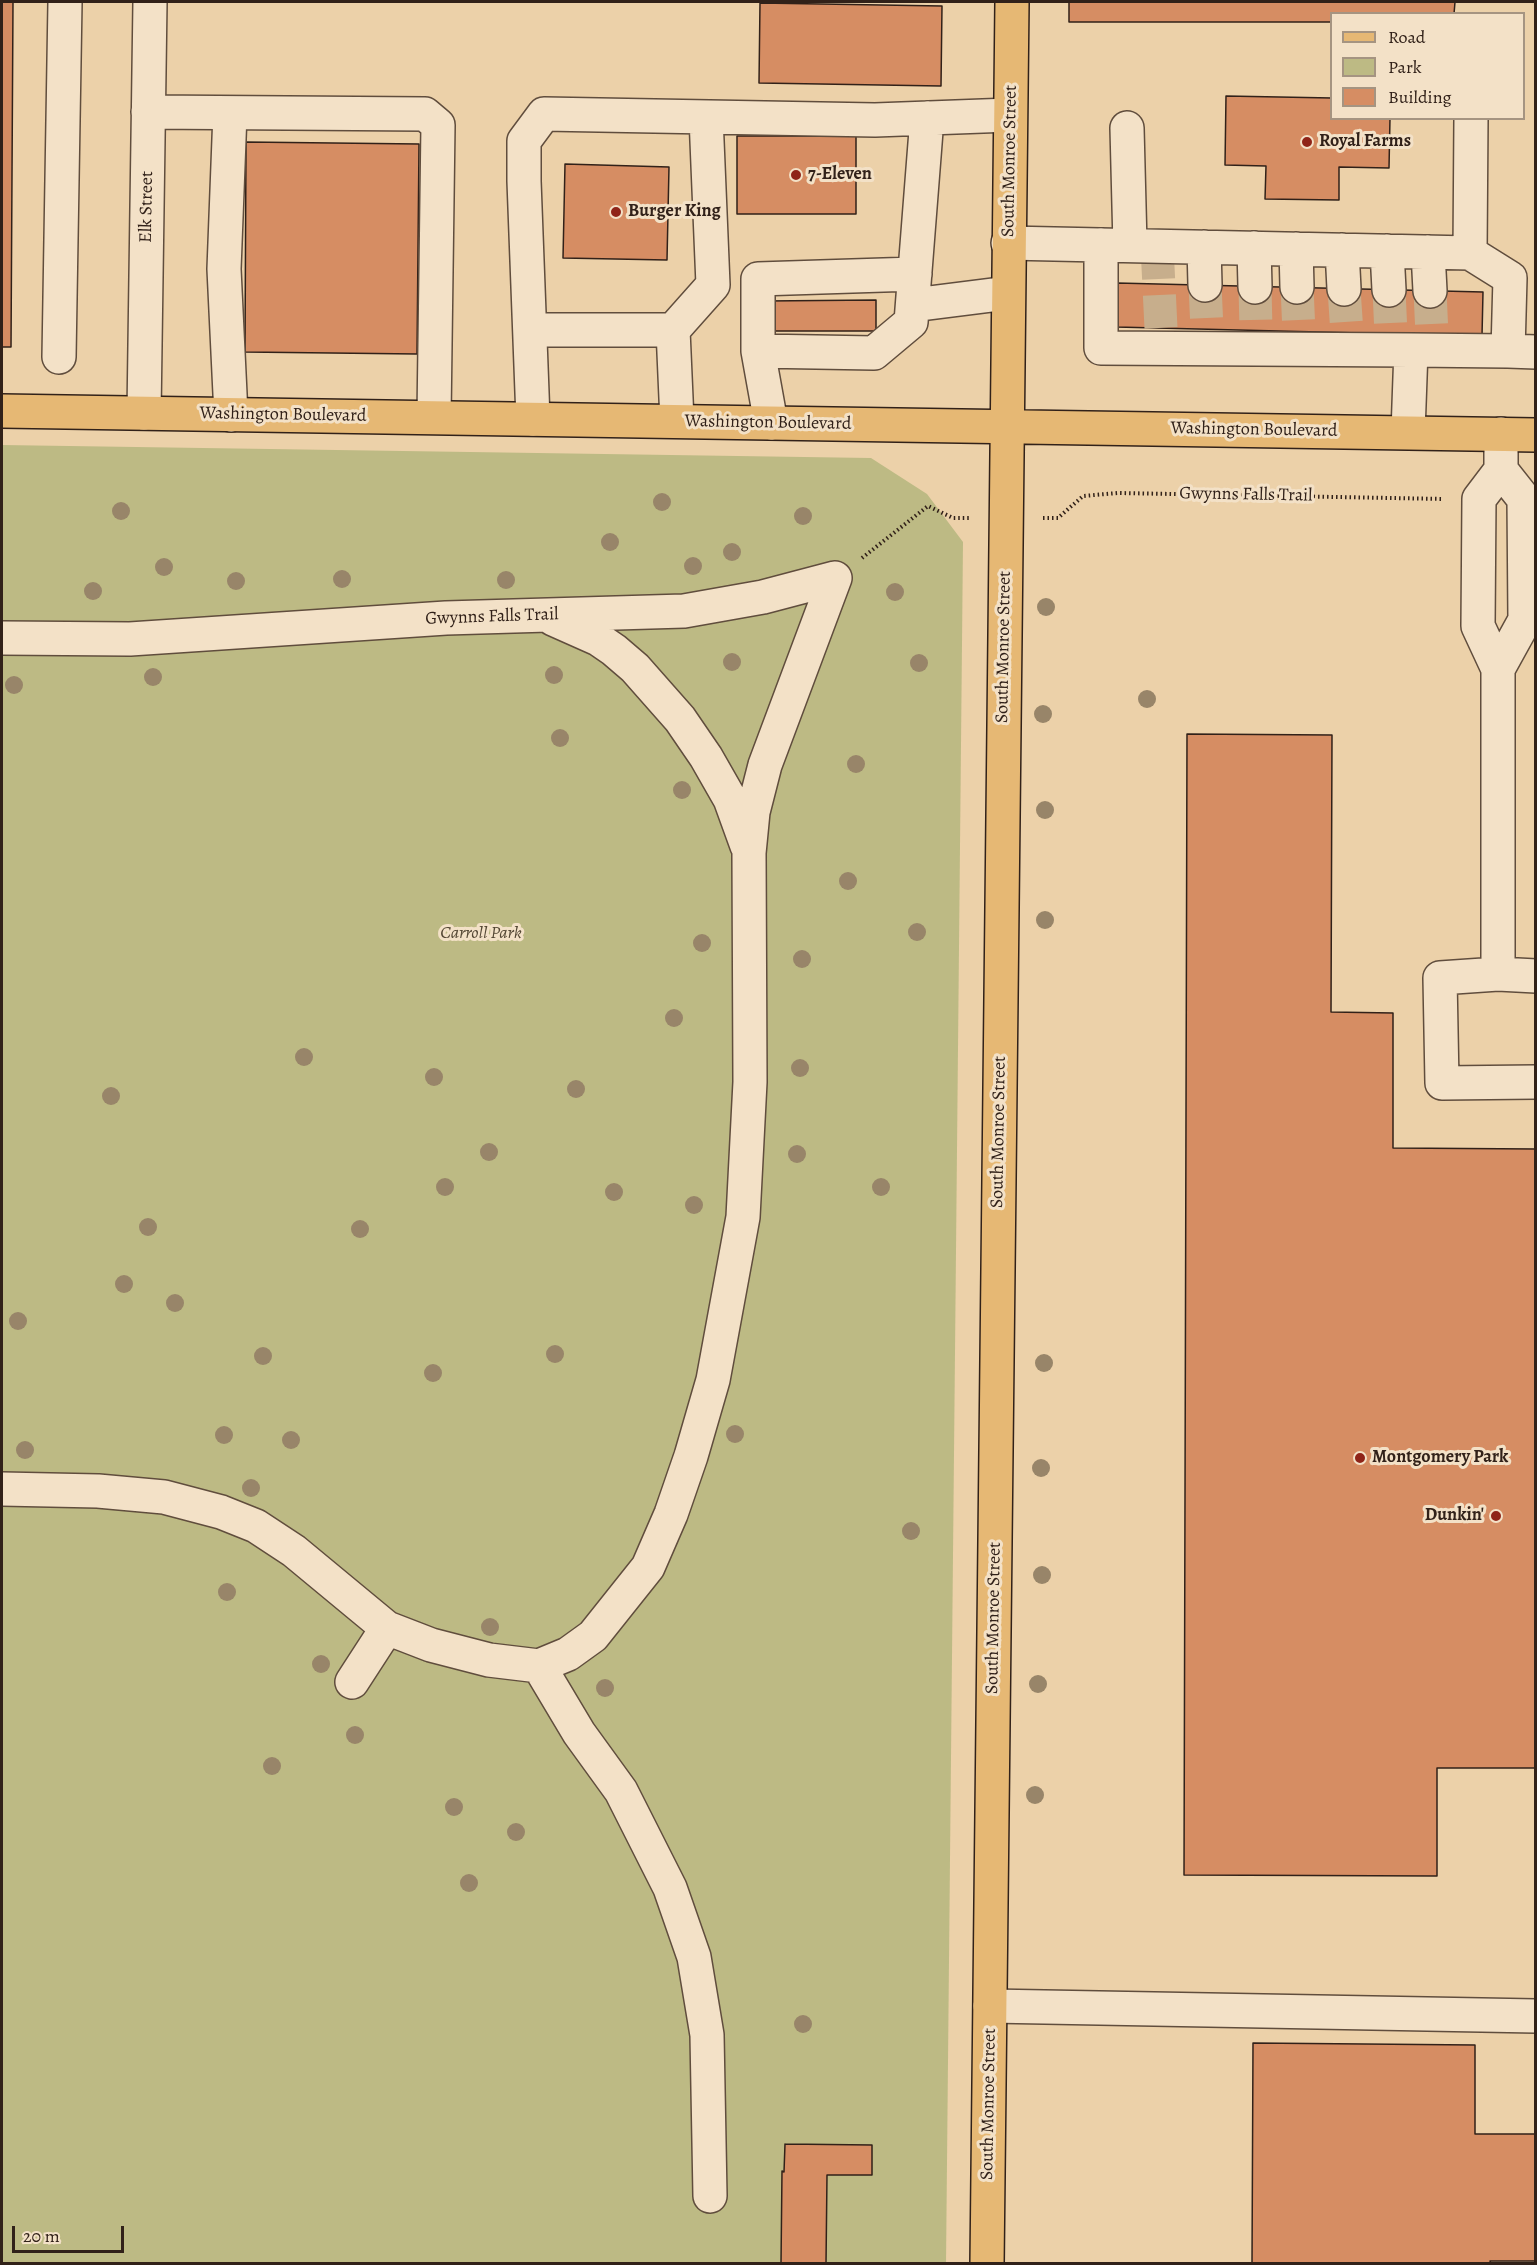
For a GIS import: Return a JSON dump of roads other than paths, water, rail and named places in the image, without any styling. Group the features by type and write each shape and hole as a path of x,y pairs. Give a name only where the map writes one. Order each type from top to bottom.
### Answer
{"main road":[{"name":"South Monroe Street","path":"987,2264 1012,2"},
{"name":"Washington Boulevard","path":"2,411 1536,435"}],"street":[{"path":"59,357 65,2"},
{"name":"Elk Street","path":"144,413 150,2"},
{"path":"148,112 425,114 438,125 435,417"},
{"path":"230,113 224,269 231,415"},
{"path":"533,419 524,141 544,114 875,120 1010,116"},
{"path":"677,422 673,330 713,285 706,117"},
{"path":"758,351 874,353 911,322 927,118"},
{"path":"1470,253 1471,120"},
{"path":"1008,243 1116,245 1470,253 1510,278 1522,351 1347,341 1162,338 1101,348 1116,245 1127,128"},
{"path":"1203,247 1205,285"},
{"path":"1254,248 1255,287"},
{"path":"1296,249 1298,287"},
{"path":"1342,250 1344,289"},
{"path":"1387,251 1389,290"},
{"path":"1428,252 1430,291"},
{"path":"771,423 758,351 758,279 914,290 1008,293"},
{"path":"530,330 673,330"},
{"path":"1408,432 1412,344"},
{"path":"1498,974 1498,669 1478,626 1479,499 1501,470 1501,434"},
{"path":"1498,669 1525,620 1524,500 1501,470"},
{"name":"Gwynns Falls Trail","path":"2,638 130,639 447,618 684,611 763,597 835,578 765,765 753,812 749,853"},
{"path":"2,1489 98,1491 164,1497 221,1512 256,1526 294,1551 387,1628 431,1645 489,1660 539,1666 568,1654 593,1636 648,1567 671,1514 713,1380 743,1217 750,1082 749,853 730,799 706,757 666,703 614,650 598,639 545,616"},
{"path":"1536,976 1498,974 1440,978 1442,1083 1536,1082"},
{"path":"352,1682 387,1628"},
{"path":"539,1666 579,1733 621,1791 670,1888 694,1957 707,2035 710,2196"},
{"path":"990,2006 1536,2016"}],"tunnel":[{"path":"1157,246 1161,328"},
{"path":"1205,285 1207,329"},
{"path":"1255,287 1256,330"},
{"path":"1297,287 1299,332"},
{"path":"1344,289 1347,333"},
{"path":"1389,290 1391,334"},
{"path":"1430,291 1432,335"}],"place":[{"name":"Royal Farms","path":"1307,142"},
{"name":"7-Eleven","path":"796,175"},
{"name":"Burger King","path":"616,212"},
{"name":"Montgomery Park","path":"1360,1458"},
{"name":"Dunkin'","path":"1496,1516"}],"park label":[{"name":"Carroll Park","path":"481,934"}]}
